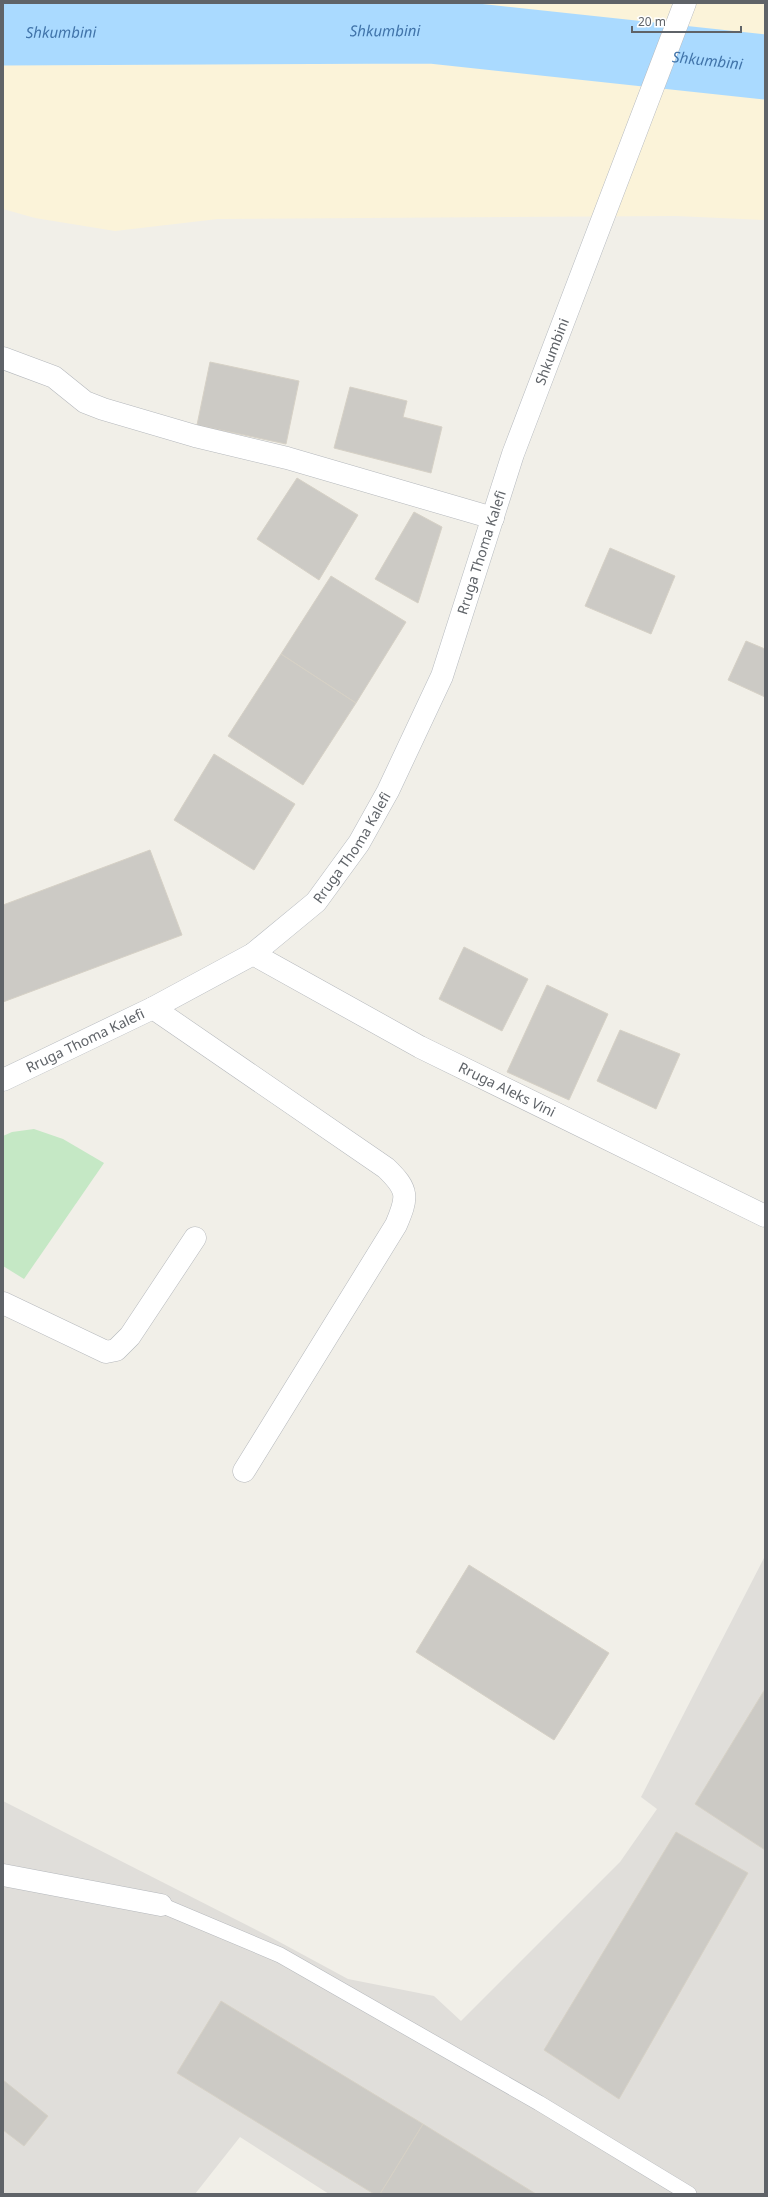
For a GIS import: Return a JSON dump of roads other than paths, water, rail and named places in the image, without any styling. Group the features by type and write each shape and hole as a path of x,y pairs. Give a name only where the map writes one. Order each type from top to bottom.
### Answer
{"street":[{"name":"Shkumbini","path":"514,454 684,3"},
{"path":"3,358 54,377 86,402 103,409 195,436 287,458 493,518"},
{"name":"Rruga Thoma Kalefi","path":"3,1080 153,1008 253,954 316,902 359,843 388,791 442,676 514,454"},
{"name":"Rruga Aleks Vini","path":"253,954 420,1046 765,1216"},
{"path":"153,1008 386,1168 400,1181 405,1194 404,1206 396,1225 244,1471"},
{"path":"3,1303 106,1352 116,1350 130,1336 195,1238"},
{"path":"3,1875 161,1905"}],"lane":[{"path":"161,1905 280,1955 539,2103 689,2194"}],"waterway":[{"name":"Shkumbini","path":"3,33 430,31 765,67"}]}
